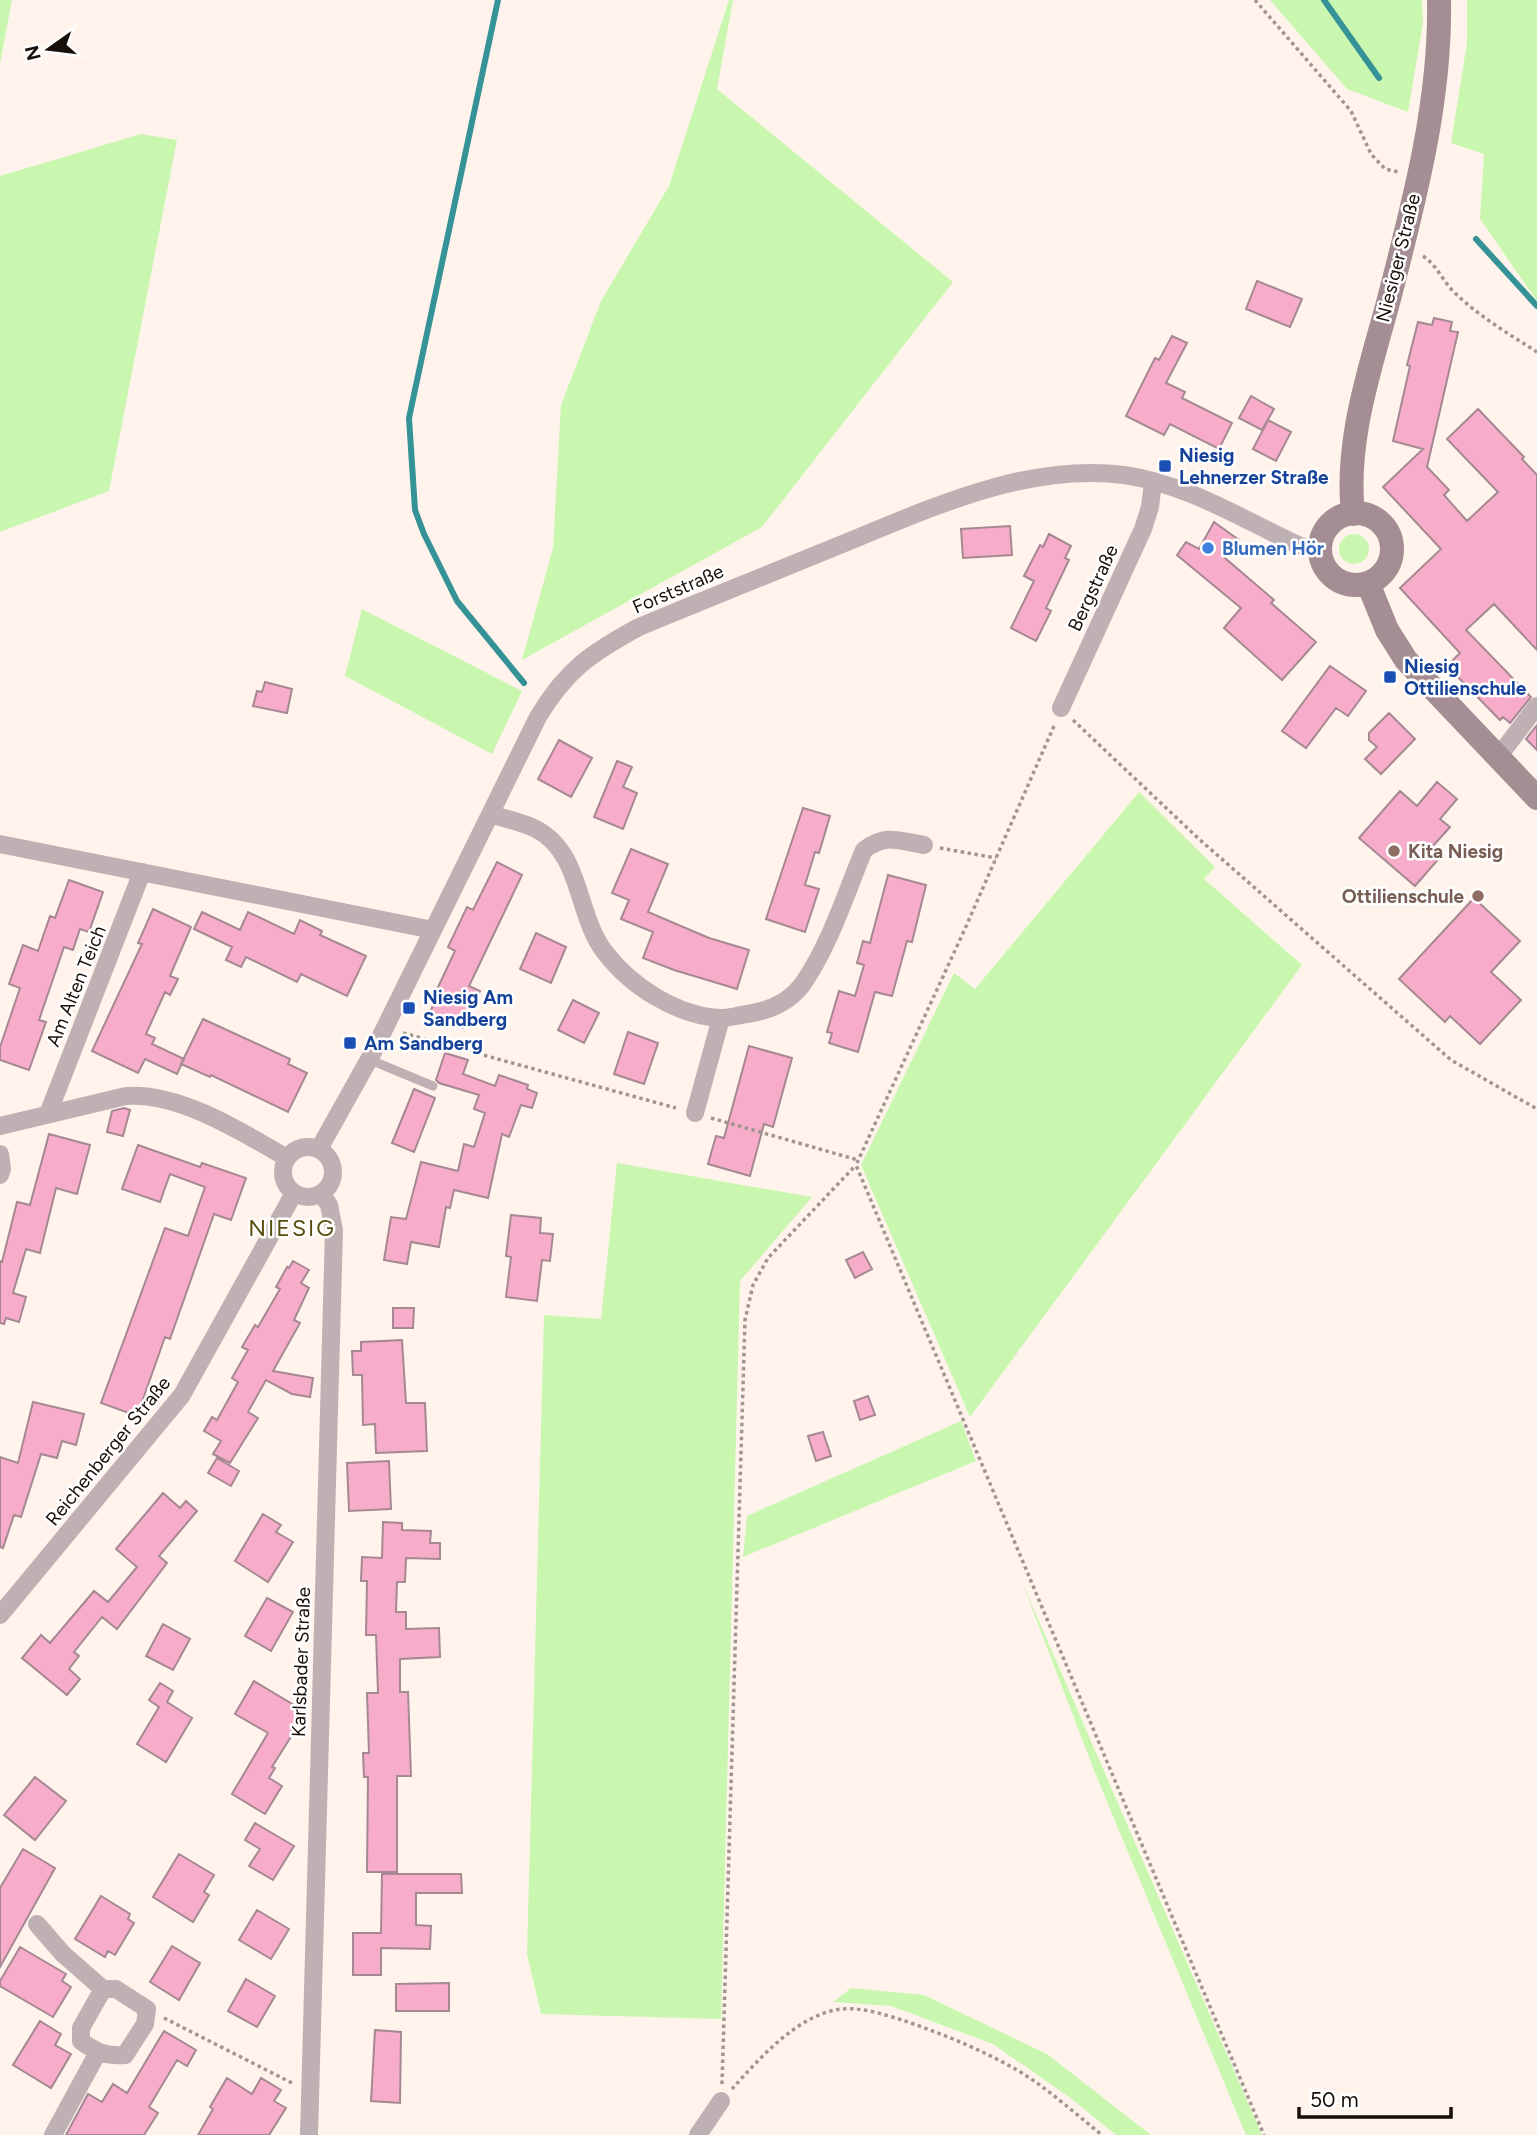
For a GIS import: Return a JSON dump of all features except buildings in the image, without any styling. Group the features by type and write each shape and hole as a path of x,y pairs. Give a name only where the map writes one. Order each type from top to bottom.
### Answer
{"main road":[{"name":"Niesiger Straße","path":"1353,514 1351,471 1356,428 1418,177 1432,101 1439,0"},
{"path":"1353,514 1375,519 1389,537 1390,559 1385,569 1378,578 1357,585 1335,579 1327,571 1320,550 1326,529 1343,516 1353,514"},
{"path":"1368,583 1387,630 1406,660 1537,798"}],"street":[{"name":"Forststraße","path":"319,1149 385,1028 550,698 580,663 600,649 639,627 932,508 983,490 1036,479 1096,473 1126,475 1193,495 1300,546 1320,550"},
{"name":"Bergstraße","path":"1061,708 1143,529 1150,507 1153,482"},
{"path":"1498,757 1537,705"},
{"path":"491,814 537,830 554,842 572,868 586,916 603,950 624,975 675,1006 721,1018 761,1012 783,1003 801,986 825,943 864,850 877,840 893,839 924,845"},
{"path":"0,844 433,930"},
{"name":"Am Alten Teich","path":"48,1114 142,873"},
{"path":"695,1113 721,1018"},
{"path":"0,1126 126,1096 151,1097 200,1113 243,1132 287,1158"},
{"path":"301,1147 319,1149 332,1167 330,1182 321,1193 312,1197 294,1193 283,1177 287,1158 301,1147"},
{"path":"0,1154 0,1175"},
{"name":"Reichenberger Straße","path":"0,1615 183,1395 294,1193"},
{"name":"Karlsbader Straße","path":"309,2135 334,1230 329,1205 321,1193"},
{"path":"37,1924 64,1954 103,1989 116,1989 147,2010 145,2024 125,2054 97,2054 82,2041 81,2028 103,1989"},
{"path":"53,2135 97,2054"},
{"path":"698,2135 721,2101"}],"lane":[{"path":"368,1059 433,1086"}],"path":[{"path":"1255,0 1351,111 1371,154 1385,169 1418,177"},
{"path":"1423,256 1430,260 1453,292 1492,324 1537,352"},
{"path":"721,2101 744,1320 753,1285 768,1258 856,1166 1061,708 1199,839 1451,1060 1537,1109"},
{"path":"924,845 996,858"},
{"path":"385,1028 858,1160"},
{"path":"856,1166 1264,2135"},
{"path":"721,2101 765,2052 808,2020 842,2009 882,2014 943,2034 1010,2066 1102,2135"},
{"path":"147,2010 310,2092"}],"green space":[{"path":"0,0 12,0 0,64"},
{"path":"729,0 733,0 717,89 953,282 762,527 522,660 553,548 561,405 601,301 669,186"},
{"path":"1270,0 1422,0 1423,23 1408,112 1347,89"},
{"path":"1467,0 1537,0 1537,301 1480,219 1484,154 1451,143 1467,43"},
{"path":"141,134 177,140 109,491 0,532 0,176"},
{"path":"1354,534 1365,538 1369,549 1365,560 1354,564 1343,560 1339,549 1343,538"},
{"path":"362,609 522,691 492,754 345,676"},
{"path":"1139,792 1215,867 1204,879 1302,965 970,1417 861,1165 954,973 975,989"},
{"path":"617,1163 812,1197 740,1281 721,2019 541,2014 527,1954 544,1315 601,1319"},
{"path":"961,1421 976,1461 743,1557 747,1516"},
{"path":"1022,1582 1262,2135 1246,2135 1095,1773"},
{"path":"851,1988 924,1995 1047,2054 1151,2135 1116,2135 1069,2097 993,2044 891,2006 833,2002"}],"waterway":[{"path":"498,0 409,418 415,510 424,534 457,601 524,683"},
{"path":"1324,0 1379,78"},
{"path":"1476,239 1537,306"}],"place":[{"name":"Niesig Lehnerzer Straße","path":"1165,466"},
{"name":"Blumen Hör","path":"1208,548"},
{"name":"Niesig Ottilienschule","path":"1390,677"},
{"name":"Kita Niesig","path":"1394,851"},
{"name":"Ottilienschule","path":"1478,896"},
{"name":"Niesig Am Sandberg","path":"409,1008"},
{"name":"Am Sandberg","path":"350,1043"}],"district":[{"name":"NIESIG","path":"292,1228"}]}
